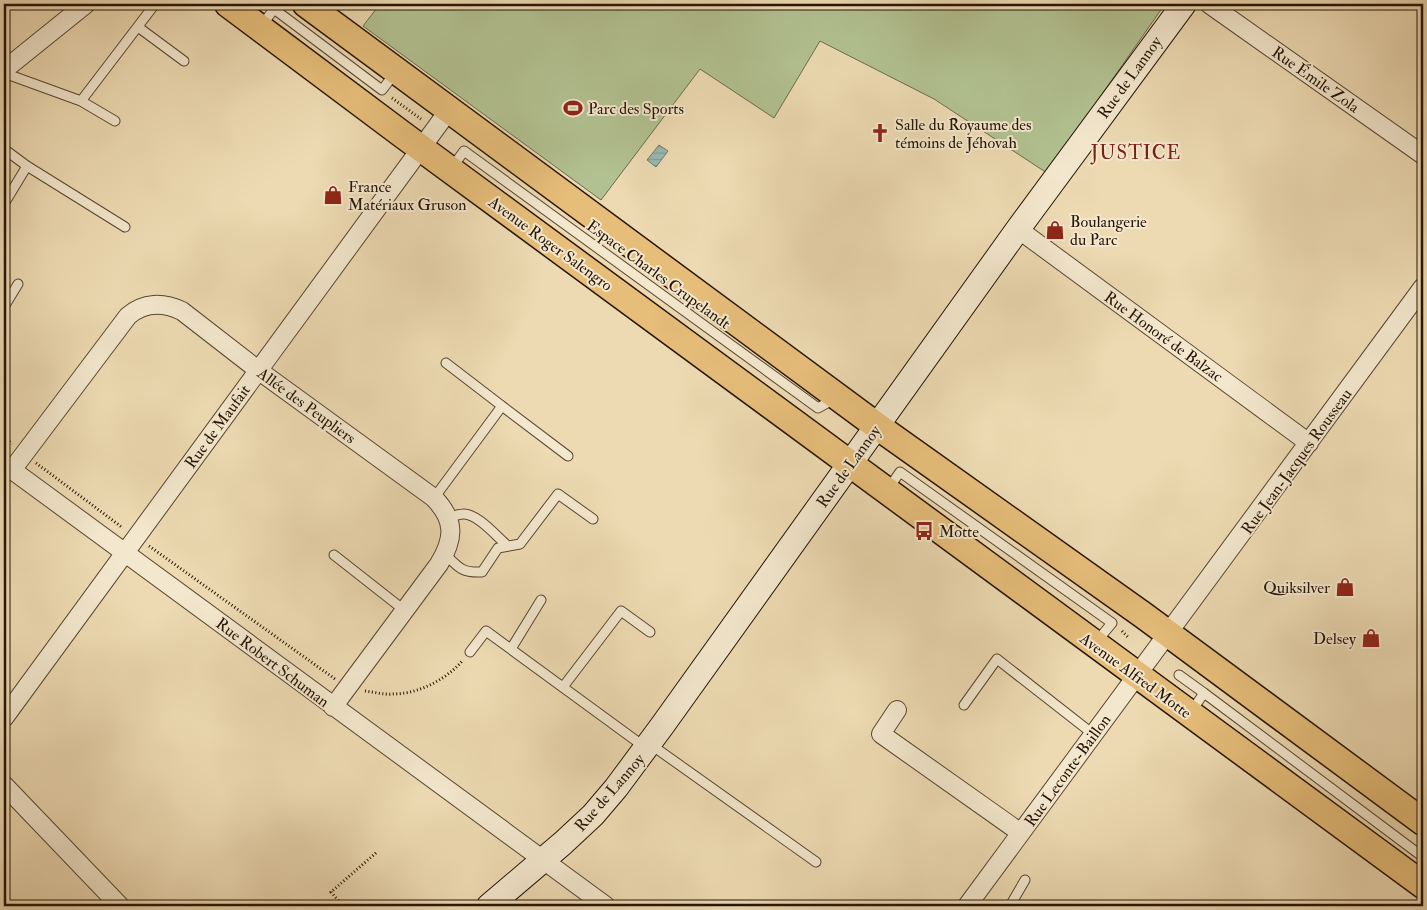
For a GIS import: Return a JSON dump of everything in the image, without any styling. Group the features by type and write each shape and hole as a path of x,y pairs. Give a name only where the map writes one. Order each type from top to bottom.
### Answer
{"main road":[{"name":"Avenue Roger Salengro","path":"228,4 420,148 457,160 599,264 850,464"},
{"path":"306,4 389,81 449,110 877,426 1143,615 1423,822"},
{"name":"Rue de Lannoy","path":"489,906 543,860 607,800 648,746 1018,229 1184,4"},
{"name":"Avenue Alfred Motte","path":"850,464 1423,886"}],"street":[{"path":"4,72 86,4"},
{"name":"Rue Émile Zola","path":"1208,4 1423,155"},
{"name":"Rue de Maufait","path":"4,718 449,110"},
{"name":"Rue Honoré de Balzac","path":"1018,229 1309,443"},
{"name":"Rue Jean-Jacques Rousseau","path":"1168,634 1423,287"},
{"name":"Allée des Peupliers","path":"8,467 23,453 122,322 134,310 159,304 173,306 182,311 258,370 434,498 448,518"},
{"name":"Rue Robert Schuman","path":"8,467 606,906"},
{"path":"333,707 445,554 451,535 448,518"},
{"name":"Rue Leconte-Baillon","path":"968,906 1168,634"},
{"path":"897,710 880,734 1021,833"},
{"path":"4,786 120,906"}],"lane":[{"path":"81,101 155,4"},
{"path":"260,28 274,9 389,81"},
{"path":"138,27 184,61"},
{"path":"4,72 81,101 115,121"},
{"path":"4,149 27,166 125,227"},
{"path":"4,204 27,166"},
{"name":"Espace Charles Crupelandt","path":"599,264 818,408 838,397"},
{"path":"4,307 18,284"},
{"path":"446,363 568,456"},
{"path":"434,498 502,406"},
{"path":"445,554 458,567 469,573 482,572 498,548 520,544 558,494 593,519"},
{"path":"448,518 468,514 482,522 508,546"},
{"path":"334,555 404,610"},
{"path":"510,648 541,600"},
{"path":"563,687 621,611 650,632"},
{"path":"470,652 486,631 563,687 816,862"},
{"path":"964,705 997,659 1093,734"},
{"path":"1180,675 1423,857"},
{"path":"1190,714 1204,693"},
{"path":"1010,906 1025,880"}],"path":[{"path":"4,437 136,537 347,688 393,694 418,691 454,671 470,652"},
{"path":"1104,651 1143,615"},
{"path":"343,906 331,892 377,852"}],"green space":[{"name":"Parc des Sports","path":"380,4 1165,4 1047,173 934,99 820,41 774,118 700,69 601,200 363,26"}],"water":[{"path":"659,145 668,151 656,167 647,160"}],"place":[{"name":"Parc des Sports","path":"573,108"},
{"name":"Salle du Royaume des témoins de Jéhovah","path":"880,133"},
{"name":"France Matériaux Gruson","path":"333,195"},
{"name":"Boulangerie du Parc","path":"1055,230"},
{"name":"Motte","path":"924,531"},
{"name":"Quiksilver","path":"1345,587"},
{"name":"Delsey","path":"1371,638"}],"district":[{"name":"JUSTICE","path":"1136,152"}]}
